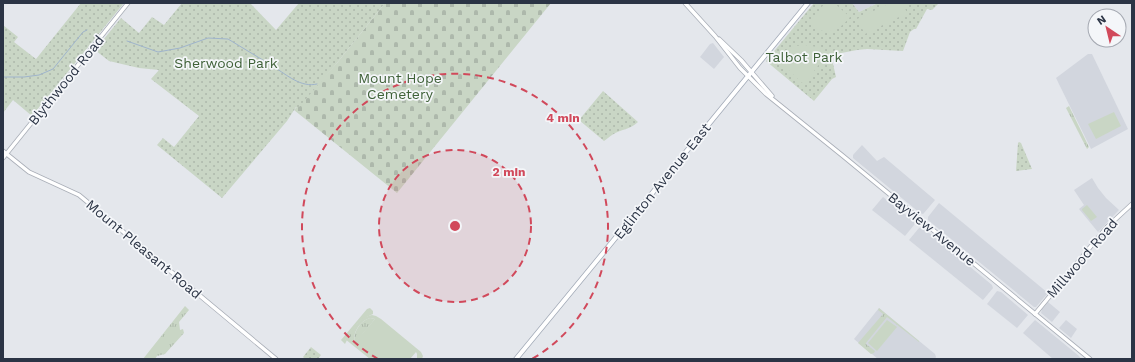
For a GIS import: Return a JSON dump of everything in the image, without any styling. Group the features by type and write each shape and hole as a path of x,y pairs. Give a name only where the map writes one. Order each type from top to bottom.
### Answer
{"main road":[{"name":"Blythwood Road","path":"3,158 5,152 128,3"},
{"name":"Bayview Avenue","path":"685,3 715,36 741,60 750,74 774,100 1089,359"},
{"name":"Eglinton Avenue East","path":"516,359 808,3"},
{"name":"Mount Pleasant Road","path":"5,152 29,172 79,195 276,359"},
{"name":"Millwood Road","path":"1035,314 1106,228 1132,204"}],"shaded area":[{"path":"852,3 878,3 859,12"},
{"path":"713,43 724,57 714,69 700,57 710,44"},
{"path":"1088,54 1092,54 1128,129 1091,149 1056,78"},
{"path":"862,145 877,161 884,157 935,200 923,214 853,158 853,155"},
{"path":"1092,178 1106,198 1119,210 1098,232 1079,209 1084,205 1074,190"},
{"path":"883,197 915,222 905,236 872,210"},
{"path":"939,203 1048,293 1036,307 1034,307 928,220 928,217"},
{"path":"922,227 992,285 993,288 983,300 909,240 919,228"},
{"path":"997,291 1001,292 1028,315 1017,328 987,304"},
{"path":"1048,302 1060,312 1052,322 1041,313 1042,309"},
{"path":"879,308 935,354 935,359 878,359 854,339"},
{"path":"1035,320 1081,359 1053,359 1023,333"},
{"path":"1066,320 1077,329 1071,338 1059,328"}],"green space":[{"path":"81,3 124,3 32,116 13,100 3,113 3,25 18,37 14,42 36,59"},
{"name":"Sherwood Park","path":"182,3 250,3 276,30 299,3 385,3 337,63 299,107 296,107 287,121 222,198 157,145 163,138 174,147 199,116 151,79 159,70 139,68 109,61 95,50 121,18 139,33 152,17 164,25"},
{"name":"Mount Hope Cemetery","path":"385,3 551,3 397,193 294,110 337,63"},
{"name":"Talbot Park","path":"814,3 852,3 859,12 878,3 939,3 932,10 927,9 916,29 910,32 903,51 867,49 831,55 836,77 832,79 814,101 766,61"},
{"path":"825,3 834,3 850,17 837,29 829,31 819,30 809,23"},
{"path":"890,3 903,3 907,13 865,34 857,19"},
{"path":"805,45 817,47 826,55 806,82 802,83 777,59 789,48"},
{"path":"225,59 232,68 229,70 227,68 222,72 217,68 220,61"},
{"path":"603,91 638,122 632,127 615,133 604,141 579,120"},
{"path":"1069,106 1089,147 1087,149 1066,108"},
{"path":"1114,112 1121,126 1096,139 1088,124"},
{"path":"1019,142 1021,143 1032,169 1016,171"},
{"path":"1087,205 1097,217 1091,221 1082,210"},
{"path":"185,306 189,310 179,322 180,330 183,329 184,333 165,354 157,356 155,359 143,359"},
{"path":"370,308 373,311 373,314 358,323 351,340 345,339 347,340 345,344 341,340 367,309"},
{"path":"879,308 919,342 887,317 866,343 875,351 874,353 871,354 858,343 883,314 878,310"},
{"path":"372,315 381,319 421,352 423,356 422,359 417,359 416,352 410,359 370,359 345,339 347,336 351,339 354,327 368,316","holes":["370,318 375,319 355,342 354,339 356,331 360,325"]},
{"path":"370,318 375,319 355,343 354,339 356,331 363,322"},
{"path":"887,320 897,327 877,351 868,343"},
{"path":"311,347 321,355 318,359 305,359 303,357"}],"waterway":[{"path":"3,77 39,75 53,69 83,32 87,30"},
{"path":"127,41 158,52 180,48 208,38 228,39 271,65"},
{"path":"274,67 289,77 305,84 317,84"}]}
